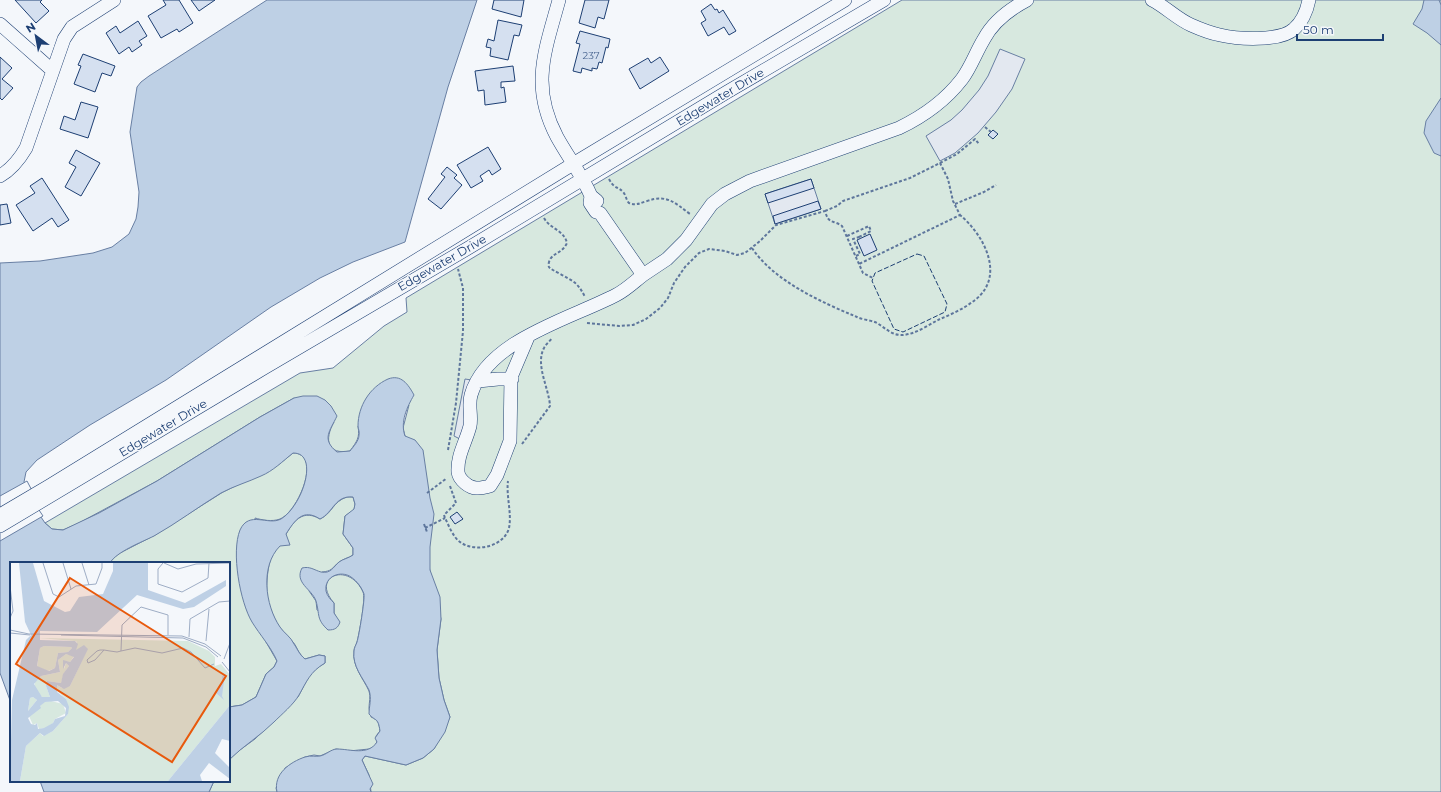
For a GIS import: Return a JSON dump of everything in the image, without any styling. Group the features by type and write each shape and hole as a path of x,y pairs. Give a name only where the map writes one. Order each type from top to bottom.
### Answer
{"street":[{"path":"0,176 9,171 19,160 26,148 64,39 72,27 114,0"},
{"path":"559,0 544,54 541,83 546,112 551,125 591,196 590,203 596,212 600,213 643,275"},
{"name":"Edgewater Drive","path":"0,526 52,490 573,164 845,0"},
{"name":"Edgewater Drive","path":"0,515 52,490 884,0"},
{"path":"528,337 512,380 510,441 497,475 490,486 476,489 466,484 458,474 460,454 470,425 471,396 481,373 501,352 528,337 568,316 617,295 667,259 686,240 712,204 725,194 750,181 899,128 922,116 943,100 962,79 985,37 998,22 1013,8 1027,0"},
{"path":"1152,0 1190,24 1218,35 1252,38 1272,38 1284,36 1294,29 1307,9 1309,0"},
{"path":"0,24 53,70"},
{"path":"478,381 498,379 512,380"}],"path":[{"path":"985,127 991,132"},
{"path":"584,323 589,322 619,326 633,325 646,319 660,308 668,298 674,284 685,267 699,253 709,249 725,251 737,255 745,253 776,226 825,211 850,199 910,178 957,154 975,139 979,144"},
{"path":"752,248 765,264 779,277 813,296 857,317 876,323 886,330 899,335 910,334 952,314 975,300 985,289 989,278 991,266 982,240 975,230 960,215 955,204 948,179 940,163"},
{"path":"609,179 613,186 625,194 626,200 629,203 637,204 659,199 671,199 700,221"},
{"path":"955,204 984,192 996,185"},
{"path":"825,211 828,220 842,226 863,273 873,278"},
{"path":"859,264 960,215"},
{"path":"544,218 549,225 563,234 567,243 564,249 551,258 549,267 552,271 557,272 573,281 581,289 589,307"},
{"path":"847,236 869,226 871,231 866,235 854,239 860,254 856,256"},
{"path":"448,450 456,402 463,331 462,288 458,269"},
{"path":"520,448 550,406 550,396 543,376 542,362 544,348 553,336"},
{"path":"427,493 448,477 456,503 444,515 459,542 468,546 480,547 494,545 502,539 509,528 509,475"},
{"path":"425,528 445,518"},
{"path":"424,524 427,532"}],"shaded area":[{"path":"902,0 1441,0 1441,792 371,792 369,775 362,760 365,756 406,765 423,758 434,749 450,717 439,678 437,650 441,619 430,571 403,428 409,405 358,426 358,437 354,445 350,451 342,452 336,451 330,445 329,435 334,422 294,398 260,417 157,481 77,524 63,530 52,529 45,523 300,373 333,368 384,326 407,312 406,298"},
{"path":"1000,49 1025,59 1012,89 996,112 978,133 955,153 940,161 926,136 951,120 962,110 979,90 988,76"},
{"path":"811,179 821,209 775,224 765,194"},
{"path":"465,379 478,381 464,441 454,436"},
{"path":"293,453 302,456 306,462 307,472 300,495 294,506 287,514 280,519 270,521 255,518 266,642 277,661 274,667 266,674 256,697 242,705 230,707 230,562 110,562 120,553 155,535 223,492 278,465"},
{"path":"353,497 355,504 354,510 345,516 343,534 353,548 353,555 340,562 330,570 322,572 309,591 316,601 317,610 336,617 334,613 334,603 328,594 326,586 329,579 334,576 341,575 349,577 357,582 363,592 364,601 362,616 354,656 358,672 369,691 369,709 371,717 378,722 380,731 376,736 377,742 374,747 369,749 349,751 336,749 320,756 314,755 305,757 285,768 276,788 277,792 209,792 214,782 230,782 230,759 255,739 298,697 309,676 325,663 325,656 319,655 305,659 300,654 293,642 280,628 269,603 267,589 268,572 270,560 274,551 280,545 288,530 296,520 307,515 320,519 328,514 342,499"}],"water":[{"path":"267,0 477,0 448,87 405,242 353,262 320,278 271,307 166,380 90,425 37,460 26,472 24,482 37,511 45,523 52,529 63,530 99,513 157,481 260,417 294,398 303,396 317,396 325,400 337,416 328,435 329,443 337,452 350,451 358,439 360,411 366,398 376,387 388,379 397,378 404,381 414,395 405,415 403,425 405,436 415,440 423,450 430,498 434,514 430,547 430,570 440,597 441,619 437,650 439,678 450,717 445,732 434,749 423,758 406,765 365,756 362,760 373,784 370,789 371,792 277,792 276,786 280,774 288,766 299,759 307,756 322,755 335,749 358,751 369,749 377,742 375,738 380,731 377,722 369,714 370,693 358,672 354,656 364,603 364,594 362,589 355,580 347,575 338,574 330,578 326,586 326,591 334,603 334,613 340,622 333,630 328,630 320,620 314,597 304,586 300,578 302,568 310,568 321,572 327,572 332,570 339,562 353,555 353,548 343,534 345,516 354,509 355,504 353,497 342,499 320,519 314,516 304,515 296,520 286,534 290,545 280,546 269,564 267,575 268,597 275,618 280,627 291,639 300,654 305,659 319,655 325,656 325,663 312,673 297,698 287,709 269,727 230,759 230,707 242,705 256,697 266,674 274,667 277,661 269,646 252,622 244,602 238,577 236,551 237,539 240,530 248,521 276,521 287,515 292,509 301,494 307,470 304,458 298,454 293,453 278,466 265,474 221,493 163,531 123,551 111,562 10,562 10,700 0,673 0,263 40,261 93,253 112,247 129,234 136,219 139,192 130,132 137,87 149,76"},
{"path":"1424,0 1439,0 1441,5 1441,45 1413,24 1422,9"},
{"path":"1441,98 1441,156 1434,153 1424,133 1426,121"},
{"path":"40,782 214,782 209,792 44,792"}],"pier":[{"path":"27,481 39,504 39,510 43,516 0,541 0,496"}],"building":[{"path":"15,0 42,0 40,2 49,11 36,23"},
{"path":"163,0 179,0 193,23 179,32 177,29 161,38 148,16 166,5"},
{"path":"191,0 215,0 199,11"},
{"path":"494,0 524,0 521,17 492,9"},
{"path":"585,0 609,0 604,19 598,17 595,28 579,23"},
{"path":"711,4 719,13 723,10 736,31 729,35 724,27 708,36 701,23 706,20 701,11"},
{"path":"498,20 522,25 519,36 514,35 508,60 490,56 491,48 486,47 488,39 494,41"},
{"path":"138,21 147,36 139,41 142,45 132,52 129,47 119,54 106,33 116,26 120,33"},
{"path":"580,31 610,39 608,48 606,47 602,63 599,62 597,69 592,68 592,71 582,68 581,73 573,71 580,44 576,43"},
{"path":"83,54 115,66 111,76 102,73 95,92 74,84 81,66 78,65"},
{"path":"0,57 12,68 2,79 13,88 2,100 0,98"},
{"path":"660,57 669,71 640,89 629,69 648,58 651,63"},
{"path":"513,66 515,81 501,82 501,88 504,87 506,102 485,105 484,90 478,91 475,71"},
{"path":"81,102 98,107 88,138 60,129 64,116 75,120"},
{"path":"993,130 998,134 993,139 988,135"},
{"path":"488,147 501,169 492,175 489,170 480,176 483,181 471,188 457,165"},
{"path":"76,150 100,163 81,196 65,187 76,167 69,163"},
{"path":"447,167 457,175 454,178 462,185 441,209 428,199 445,177 441,174"},
{"path":"42,178 69,220 58,227 52,218 33,231 16,205 35,193 30,186"},
{"path":"811,179 814,188 768,203 765,194"},
{"path":"818,201 821,209 775,224 773,216"},
{"path":"7,204 11,223 0,225 0,205"},
{"path":"870,234 877,250 864,256 857,240"},
{"path":"457,512 463,519 455,524 450,517"}],"fence":[{"path":"917,254 924,256 947,304 945,312 903,332 894,329 872,281 875,273 917,254"}]}
